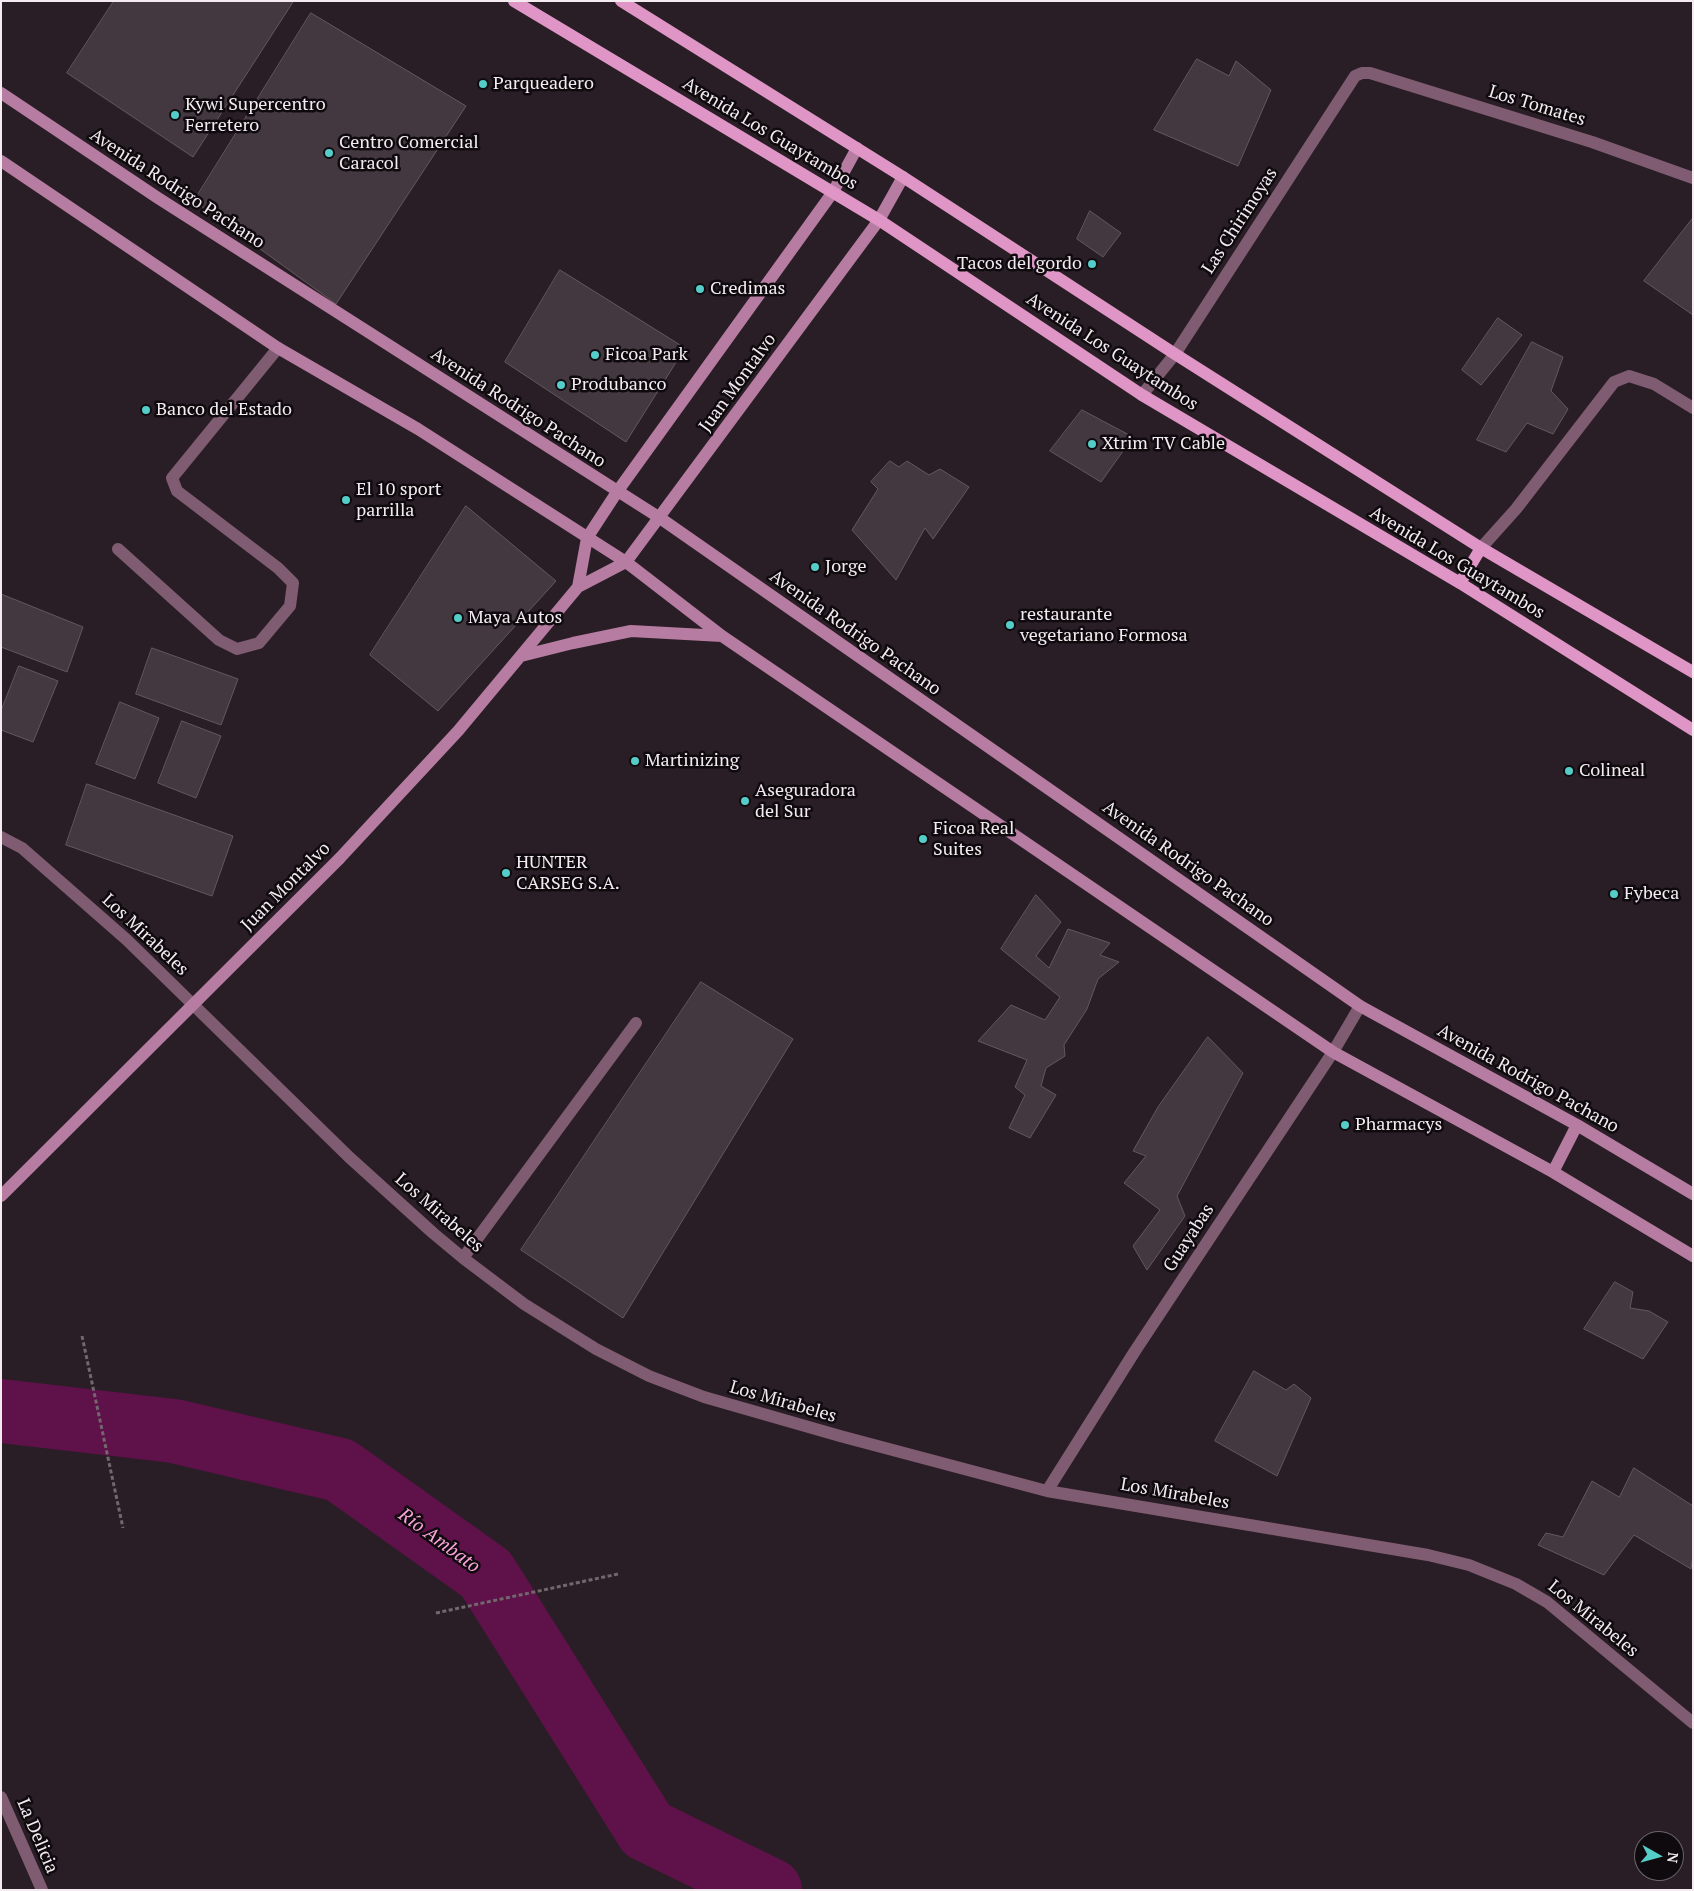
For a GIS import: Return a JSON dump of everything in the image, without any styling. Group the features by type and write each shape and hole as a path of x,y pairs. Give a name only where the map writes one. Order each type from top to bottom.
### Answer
{"main road":[{"name":"Avenida Los Guaytambos","path":"514,1 880,220 1142,395 1460,584 1693,730"},
{"name":"Avenida Los Guaytambos","path":"621,1 903,177 1175,354 1481,548 1693,672"},
{"name":"Avenida Rodrigo Pachano","path":"1,93 158,198 660,518 1360,1006 1577,1125 1693,1194"},
{"name":"Juan Montalvo","path":"578,587 587,538 617,492 833,192 857,148"},
{"path":"1,161 278,348 418,429 626,562 722,636 1333,1052 1553,1172 1693,1256"},
{"name":"Juan Montalvo","path":"1,1196 339,859 458,731 578,587 626,562 880,220 903,177"},
{"path":"1460,584 1481,548"},
{"path":"521,656 573,643 631,632 722,636"},
{"path":"1553,1172 1577,1125"}],"street":[{"name":"Las Chirimoyas","path":"1142,395 1175,354 1355,76 1362,73 1370,74"},
{"name":"Los Tomates","path":"1370,74 1592,142 1693,178"},
{"path":"118,549 219,640 237,649 259,644 290,606 293,583 278,568 176,492 172,478 278,348"},
{"path":"1481,548 1516,509 1614,382 1628,376 1654,384 1693,408"},
{"name":"Los Mirabeles","path":"1,837 22,848 127,940 349,1156 464,1258 524,1304 596,1349 648,1376 704,1397 840,1436 1047,1491 1428,1555 1469,1565 1516,1584 1547,1602 1693,1723"},
{"name":"Guayabas","path":"1047,1491 1136,1351 1333,1052 1360,1006"},
{"path":"464,1258 636,1023"},
{"name":"La Delicia","path":"1,1797 42,1890"}],"path":[{"path":"82,1336 123,1528"},
{"path":"436,1613 618,1574"}],"building":[{"name":"Kywi Supercentro Ferretero","path":"114,1 293,2 193,157 67,73"},
{"name":"Centro Comercial Caracol","path":"311,13 466,106 336,304 194,201"},
{"path":"1197,59 1229,76 1236,61 1271,90 1238,166 1154,130"},
{"path":"1090,211 1121,233 1103,257 1077,239"},
{"path":"1693,218 1693,315 1644,281"},
{"name":"Ficoa Park","path":"560,270 685,348 626,442 505,362"},
{"path":"1498,318 1522,335 1481,385 1462,370"},
{"path":"1532,342 1563,357 1551,391 1568,409 1553,434 1527,423 1506,452 1477,440"},
{"name":"Xtrim TV Cable","path":"1082,410 1133,437 1101,482 1050,451"},
{"path":"890,461 899,467 907,461 929,475 940,469 969,487 933,539 925,528 896,580 852,530 878,489 871,482"},
{"name":"Maya Autos","path":"466,506 556,581 438,711 370,655"},
{"path":"1,594 83,627 67,672 1,647"},
{"path":"152,648 238,679 221,725 136,694"},
{"path":"19,666 58,681 33,742 1,730 1,711"},
{"path":"120,702 159,718 135,779 96,764"},
{"path":"182,721 221,736 196,798 158,783"},
{"path":"87,784 233,836 212,896 66,845"},
{"path":"1036,895 1061,922 1036,956 1049,968 1068,929 1110,943 1100,955 1119,962 1098,979 1087,1009 1064,1045 1065,1056 1046,1068 1041,1086 1056,1095 1030,1138 1009,1128 1025,1095 1015,1087 1027,1060 978,1041 1011,1005 1045,1020 1060,997 1001,949"},
{"path":"701,982 793,1039 623,1318 521,1250"},
{"path":"1208,1037 1243,1073 1177,1196 1185,1216 1147,1270 1133,1246 1160,1210 1124,1183 1146,1156 1133,1151 1158,1107"},
{"path":"1615,1282 1633,1292 1630,1308 1649,1311 1668,1322 1643,1359 1584,1329"},
{"path":"1254,1371 1286,1390 1294,1384 1311,1398 1277,1476 1215,1441"},
{"path":"1634,1468 1693,1506 1693,1556 1691,1569 1634,1535 1604,1575 1538,1545 1546,1533 1563,1537 1592,1481 1619,1497"}],"waterway":[{"name":"Río Ambato","path":"1,1411 174,1431 340,1470 486,1574 647,1830 770,1890"}],"place":[{"name":"Parqueadero","path":"483,84"},
{"name":"Kywi Supercentro Ferretero","path":"175,115"},
{"name":"Centro Comercial Caracol","path":"329,153"},
{"name":"Tacos del gordo","path":"1092,264"},
{"name":"Credimas","path":"700,289"},
{"name":"Ficoa Park","path":"595,355"},
{"name":"Produbanco","path":"561,385"},
{"name":"Banco del Estado","path":"146,410"},
{"name":"Xtrim TV Cable","path":"1092,444"},
{"name":"El 10 sport parrilla","path":"346,500"},
{"name":"Jorge","path":"815,567"},
{"name":"Maya Autos","path":"458,618"},
{"name":"restaurante vegetariano Formosa","path":"1010,625"},
{"name":"Martinizing","path":"635,761"},
{"name":"Colineal","path":"1569,771"},
{"name":"Aseguradora del Sur","path":"745,801"},
{"name":"Ficoa Real Suites","path":"923,839"},
{"name":"HUNTER CARSEG S.A.","path":"506,873"},
{"name":"Fybeca","path":"1614,894"},
{"name":"Pharmacys","path":"1345,1125"}]}
